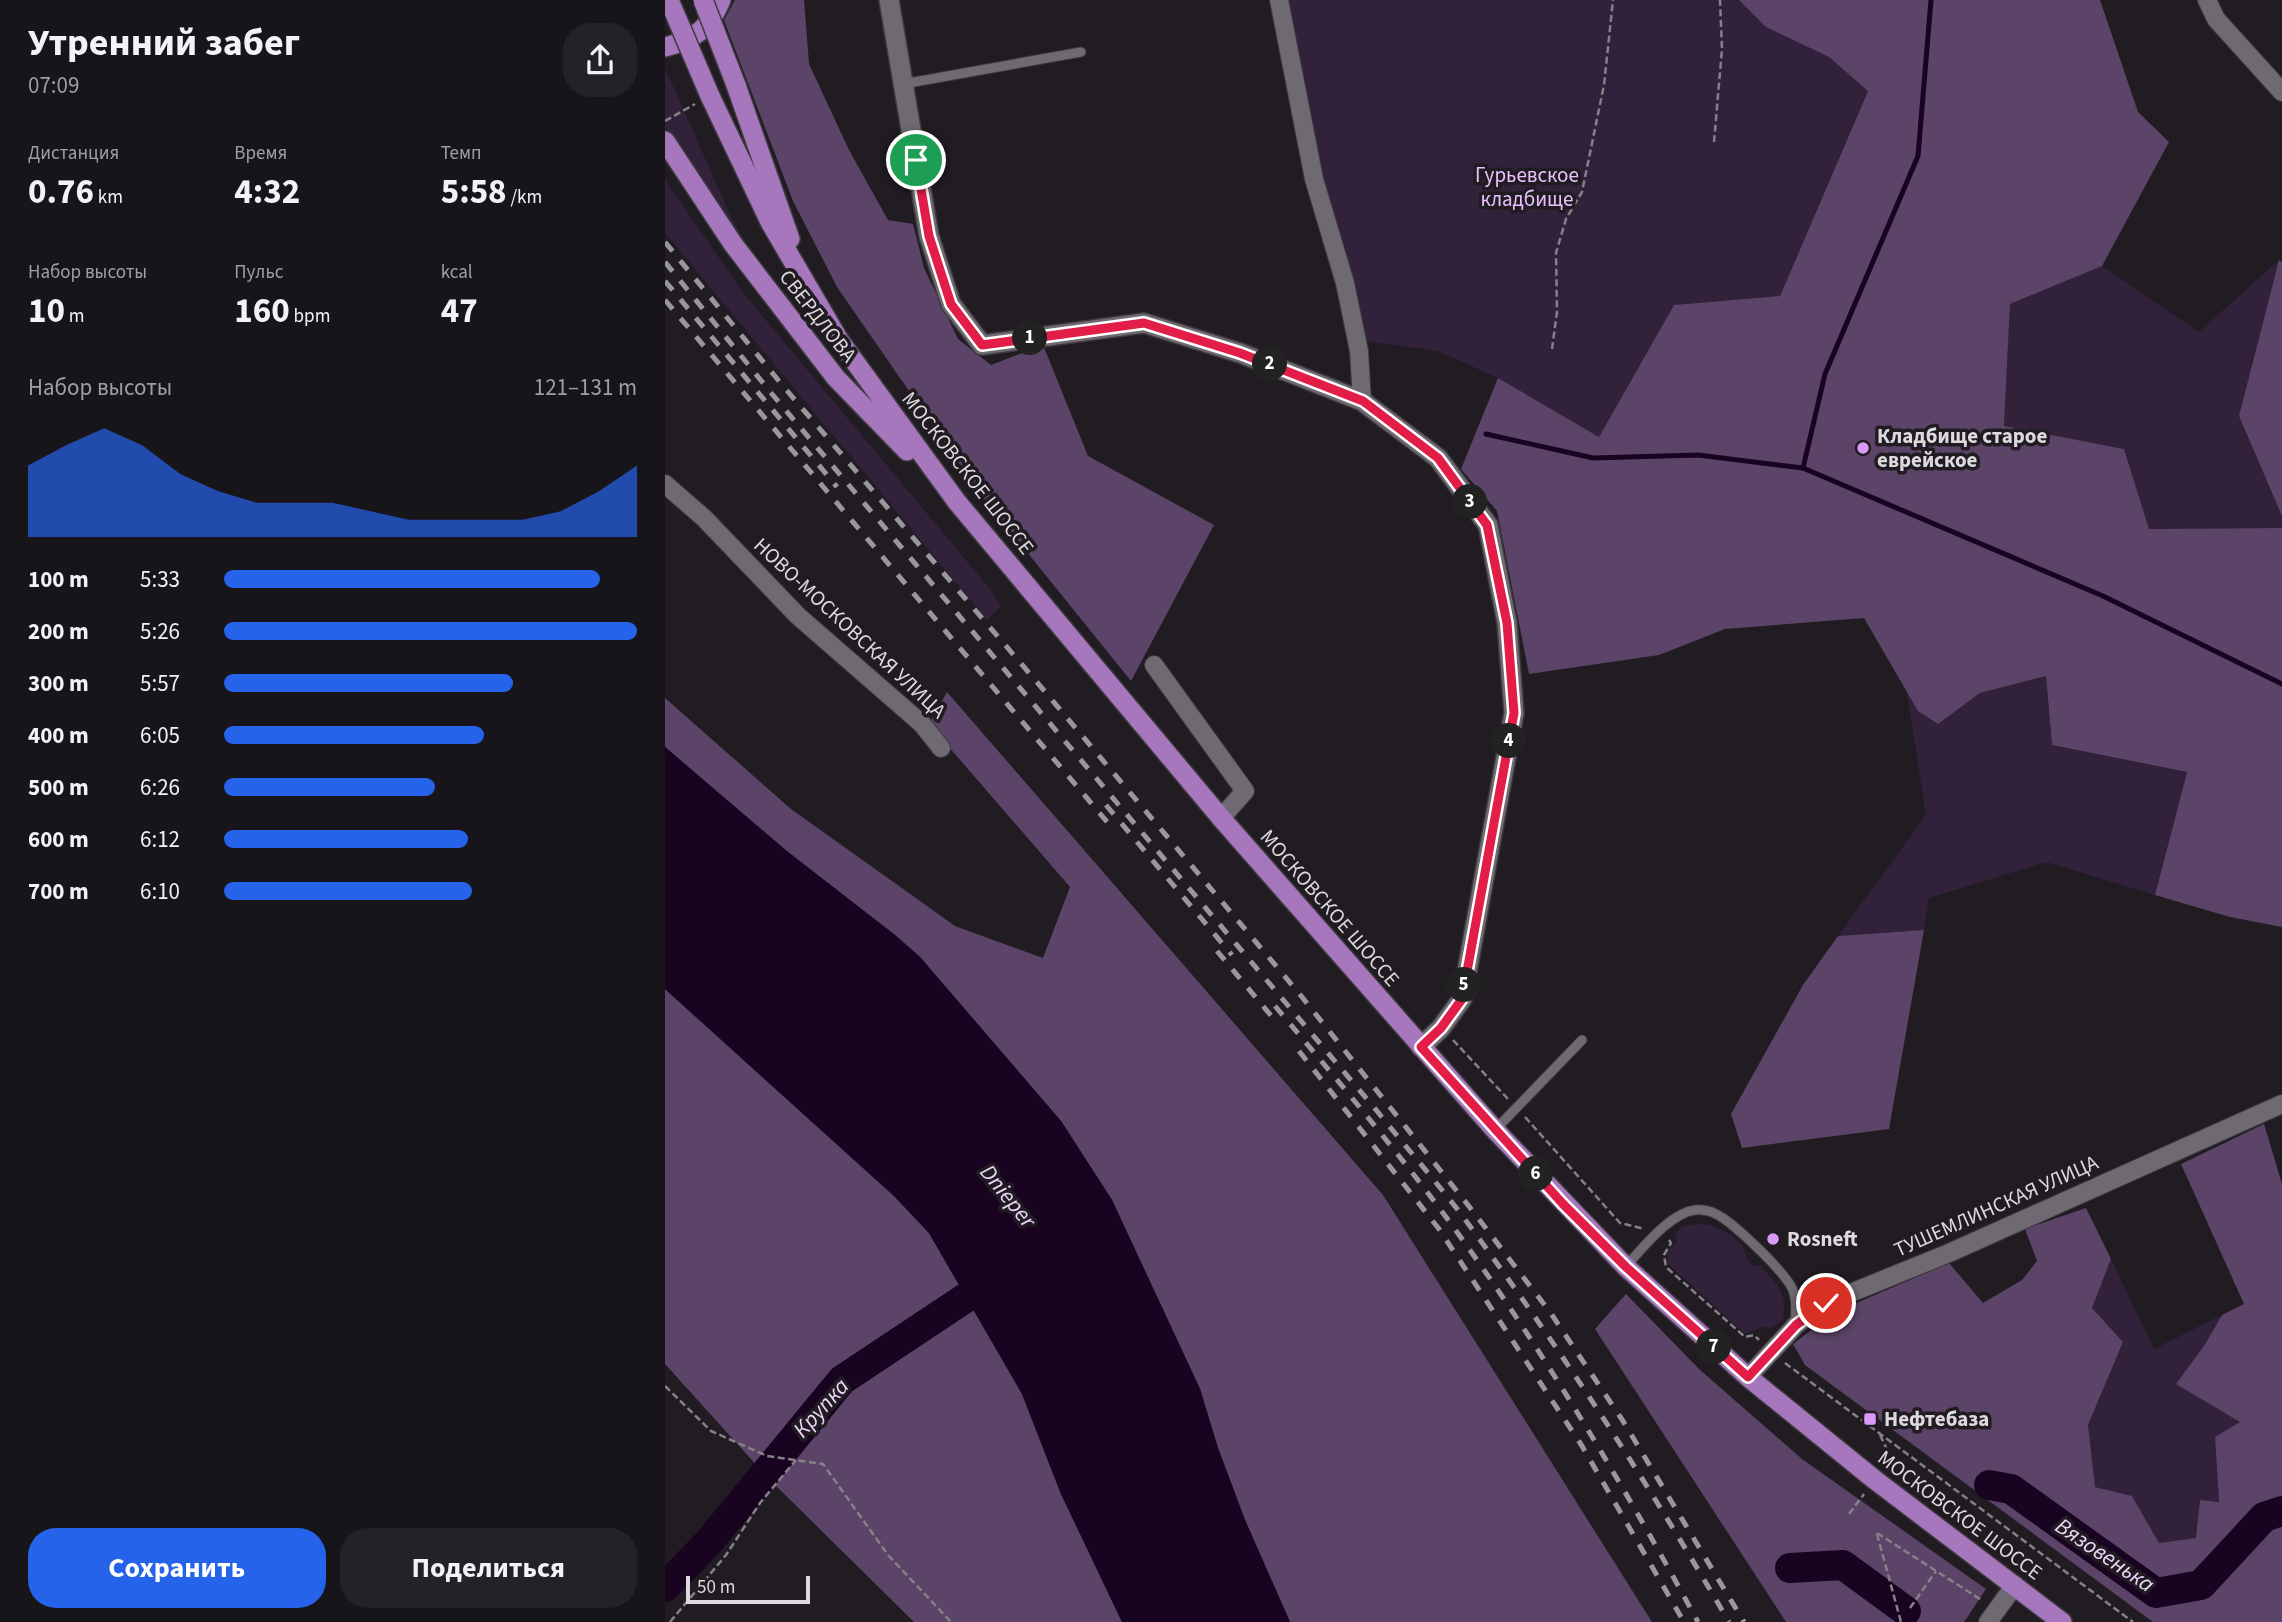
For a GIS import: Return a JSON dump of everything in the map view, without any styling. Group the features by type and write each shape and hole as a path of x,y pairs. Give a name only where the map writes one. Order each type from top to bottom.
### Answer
{"main road":[{"name":"МОСКОВСКОЕ ШОССЕ","path":"669,0 710,96 770,222 839,340 957,502 1221,818 1495,1130 1626,1267 1748,1377 1875,1480 2061,1622"},
{"path":"703,0 788,234 819,304"},
{"path":"665,47 696,36 709,24 721,0"},
{"name":"СВЕРДЛОВА","path":"665,141 733,244 836,378 957,502"},
{"path":"2020,1589 2075,1622"}],"street":[{"path":"889,0 929,236 951,304 982,345 1144,323 1240,353 1363,401 1438,458 1487,525 1507,623 1514,713 1462,999 1441,1028 1421,1047"},
{"path":"1279,0 1314,179 1345,283 1359,351 1363,401"},
{"path":"2207,0 2216,19 2282,92"},
{"name":"НОВО-МОСКОВСКАЯ УЛИЦА","path":"665,484 704,518 798,616 922,724 941,748"},
{"path":"1154,665 1245,791 1221,818"},
{"name":"ТУШЕМЛИНСКАЯ УЛИЦА","path":"1748,1377 1796,1325 1826,1303 1961,1247 2282,1104"},
{"path":"1992,1616 2020,1589"}],"lane":[{"path":"903,84 1081,52"},
{"path":"1495,1130 1582,1040"},
{"path":"1626,1267 1659,1232 1682,1213 1698,1209 1714,1213 1729,1221 1779,1270 1794,1292 1796,1325"}],"path":[{"path":"1552,349 1557,312 1556,253 1566,219 1582,192 1604,85 1613,0"},
{"path":"1714,142 1722,49 1720,0"},
{"path":"665,121 710,96"},
{"path":"665,1386 711,1431 767,1456 823,1464 888,1555 951,1622"},
{"path":"670,1622 726,1555 760,1503 796,1460"},
{"path":"1901,1622 1877,1533 1936,1572 1992,1616"},
{"path":"1910,1608 1936,1572"}],"green space":[{"name":"Гурьевское кладбище","path":"1286,0 1739,0 1766,27 1829,57 1868,90 1780,296 1674,305 1599,437 1498,378 1438,351 1365,341 1320,178"},
{"path":"665,68 732,219 803,343 665,138"},
{"path":"665,180 745,295 990,589 1001,606 987,620 665,233"},
{"path":"2279,260 2239,416 2282,516 2282,528 2148,529 2124,449 2004,426 2010,304 2102,266 2199,332"},
{"path":"2046,676 2052,745 2187,772 2155,895 2046,862 1929,898 1924,930 1838,936 1926,815 1906,687 1918,711 1938,724 1980,693"},
{"path":"1697,1224 1718,1228 1731,1235 1752,1264 1760,1265 1780,1290 1784,1302 1783,1320 1769,1329 1766,1326 1745,1334 1667,1263 1668,1252 1678,1240 1675,1234 1682,1227"},
{"path":"2111,1259 2154,1349 2222,1315 2204,1346 2241,1422 2215,1437 2219,1502 2196,1538 2159,1543 2132,1496 2095,1487 2088,1425 2123,1342 2092,1308"}],"shaded area":[{"path":"735,0 804,0 809,64 849,150 888,220 913,224 924,268 958,339 991,365 1043,345 1088,456 1214,525 1131,681 981,495 837,287 793,201 724,20"},
{"path":"1739,0 2100,0 2138,112 2169,142 2102,266 2010,304 2004,426 2124,449 2149,529 2282,528 2282,927 2230,917 2155,895 2187,772 2052,745 2046,676 1980,693 1938,724 1918,711 1864,618 1725,629 1659,655 1529,674 1497,511 1461,469 1498,378 1599,437 1674,305 1780,296 1868,91 1829,57 1766,27"},
{"path":"2279,260 2282,262 2282,516 2239,416"},
{"path":"947,692 1383,1195 1652,1622 1290,1622 1245,1520 1218,1448 1200,1389 1112,1200 1061,1121 920,957 787,852 665,747 665,698 791,809 955,926 1043,958 1070,887 929,724"},
{"path":"1924,930 1889,1129 1742,1148 1731,1114 1803,985 1838,936"},
{"path":"665,989 894,1196 929,1233 1022,1394 1061,1494 1122,1622 914,1622 768,1478 665,1364"},
{"path":"2264,1124 2282,1184 2282,1622 2153,1622 1805,1365 1793,1344 1833,1313 1949,1263 1983,1303 2022,1280 2037,1261 2025,1229 2086,1208 2111,1259 2092,1308 2123,1342 2088,1425 2095,1487 2132,1496 2159,1543 2196,1538 2200,1500 2219,1502 2215,1437 2240,1422 2176,1384 2204,1346 2222,1315 2244,1304 2181,1164"},
{"path":"1626,1294 1699,1369 1802,1459 1986,1589 1964,1622 1786,1622 1595,1329"}],"water":[{"name":"Dnieper","path":"665,747 787,851 920,957 1061,1121 1112,1200 1200,1389 1218,1448 1245,1520 1290,1622 1122,1622 1061,1494 1022,1394 929,1233 894,1196 665,989"}],"waterway":[{"path":"1803,468 1825,374 1918,156 1931,0"},
{"path":"1486,434 1593,458 1698,455 1803,468 2103,596 2282,684"},
{"name":"Крупка","path":"665,1587 708,1543 842,1380 1000,1275"},
{"name":"Вязовенька","path":"1989,1485 2011,1489 2156,1593 2201,1585 2264,1517 2282,1511"},
{"name":"Вязовенька","path":"1790,1568 1843,1565 1906,1611"}],"railway":[{"path":"665,242 783,386 1298,992 1468,1205 1550,1312 1623,1421 1744,1622"},
{"path":"665,262 772,394 1461,1214 1601,1414 1729,1622"},
{"path":"665,281 837,487"},
{"path":"665,300 1108,823"},
{"path":"1106,805 1232,955"},
{"path":"1217,951 1278,1024"},
{"path":"1275,1006 1407,1166 1517,1318 1641,1519 1698,1622"},
{"path":"1299,1051 1439,1229 1582,1446 1684,1622"}],"place":[{"name":"Кладбище старое еврейское","path":"1863,448"},
{"name":"Rosneft","path":"1773,1239"},
{"name":"Нефтебаза","path":"1870,1419"}],"route":[{"path":"916,160 929,236 951,304 982,345 1144,323 1240,353 1363,401 1438,458 1487,525 1507,623 1514,713 1462,999 1441,1028 1421,1047 1563,1204 1626,1267 1748,1377 1796,1325 1826,1303"}]}
